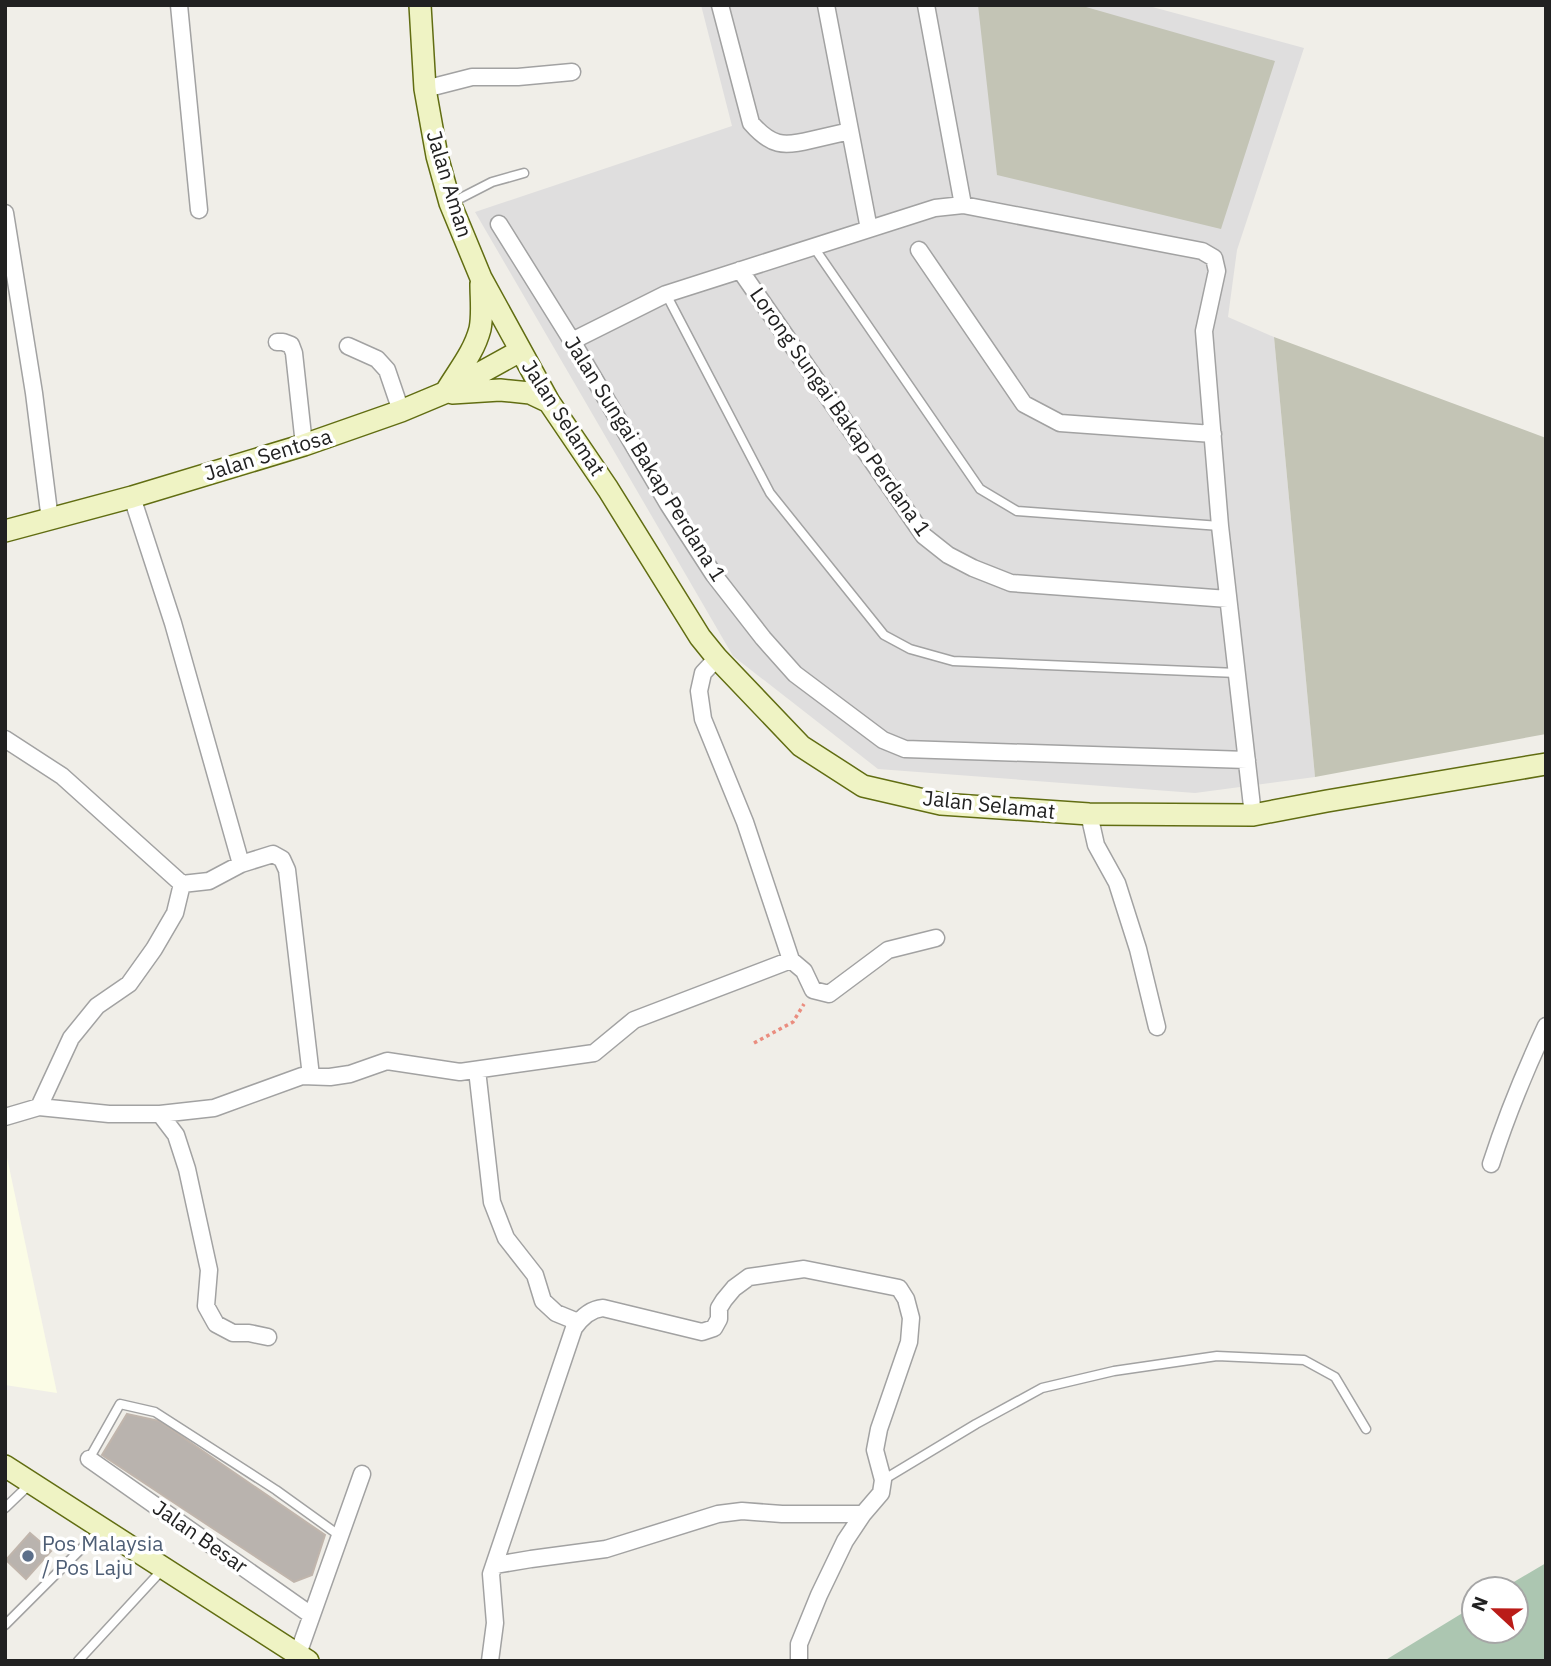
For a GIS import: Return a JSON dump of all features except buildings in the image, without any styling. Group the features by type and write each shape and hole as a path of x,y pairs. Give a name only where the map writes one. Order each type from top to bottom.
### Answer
{"main road":[{"name":"Jalan Aman","path":"420,5 425,89 437,156 450,204 481,278 520,351"},
{"path":"444,393 470,353 480,328 481,278"},
{"name":"Jalan Sentosa","path":"5,531 132,497 304,445 444,393 520,351"},
{"name":"Jalan Selamat","path":"520,351 549,402 716,658 800,746 863,786 941,804 1089,814 1253,815 1546,764"},
{"path":"444,393 500,390 530,393 549,402"},
{"path":"5,1466 303,1657"}],"street":[{"path":"179,5 199,210"},
{"path":"720,5 751,123 759,133 775,142 788,145 850,131"},
{"path":"826,5 869,229"},
{"path":"926,5 963,205"},
{"path":"425,89 472,77 518,77 572,72"},
{"path":"572,341 666,294 934,208 963,205 1202,251 1214,258 1217,271 1204,331 1220,526 1253,815"},
{"path":"5,213 34,393 50,520"},
{"name":"Jalan Sungai Bakap Perdana 1","path":"499,224 668,504 714,575 795,674 883,740 905,750 1247,760"},
{"path":"919,250 1024,404 1060,423 1213,434"},
{"name":"Lorong Sungai Bakap Perdana 1","path":"740,270 924,536 948,555 1011,583 1228,599"},
{"path":"277,342 291,345 294,354 304,445"},
{"path":"348,346 377,359 387,370 401,411"},
{"path":"132,497 173,623 241,864"},
{"path":"716,658 703,673 699,691 703,719 745,822 791,960 804,971 813,990 830,994 888,950 936,938"},
{"path":"5,740 62,776 182,884 209,881 241,864 273,854 282,859 287,870 311,1076"},
{"path":"1089,814 1096,845 1117,883 1138,949 1157,1027"},
{"path":"39,1107 71,1038 97,1006 129,984 154,949 175,913 182,884"},
{"path":"5,1117 39,1107 109,1114 160,1114 214,1108 293,1078 350,1074 387,1062 460,1072 594,1053 634,1020 791,960"},
{"path":"1491,1164 1529,1062 1546,1026"},
{"path":"477,1070 492,1202 506,1238 535,1275 543,1301 556,1313 578,1322"},
{"path":"160,1114 176,1135 187,1170 208,1270 206,1306 216,1324 233,1333 268,1337"},
{"path":"490,1661 495,1623 491,1574 578,1322 595,1309 603,1308 702,1332 714,1328 724,1300 748,1278 804,1269 899,1288 906,1299 911,1318 909,1342 879,1429 875,1450 883,1480 881,1493 845,1541 799,1644 799,1661"},
{"name":"Jalan Besar","path":"89,1460 312,1615"},
{"path":"303,1657 312,1615 362,1474"},
{"path":"495,1565 607,1549 718,1514 742,1511 863,1514"}],"lane":[{"path":"450,204 492,181 524,173"},
{"path":"813,246 980,489 1017,511 1220,526"},
{"path":"666,294 770,493 884,635 909,649 953,661 1237,673"},
{"path":"883,1480 1042,1388 1114,1371 1217,1356 1304,1360 1335,1377 1366,1429"},
{"path":"89,1460 120,1404 155,1412 276,1490 340,1536"},
{"path":"5,1508 31,1483"},
{"path":"5,1625 102,1528"},
{"path":"78,1661 164,1568"}],"path":[{"path":"754,1043 793,1022 813,990"}],"shaded area":[{"path":"701,5 1145,5 1304,48 1237,250 1228,317 1274,337 1315,777 1195,793 878,769 733,656 475,212 732,126"},
{"path":"978,5 1079,5 1275,61 1221,229 997,175"},
{"path":"1274,337 1546,438 1546,734 1315,777"},
{"path":"5,1148 57,1393 5,1385"},
{"path":"1546,1563 1546,1661 1384,1661 1460,1615 1460,1645 1530,1645 1530,1575 1526,1575"}],"place":[{"name":"Pos Malaysia / Pos Laju","path":"28,1556"}]}
